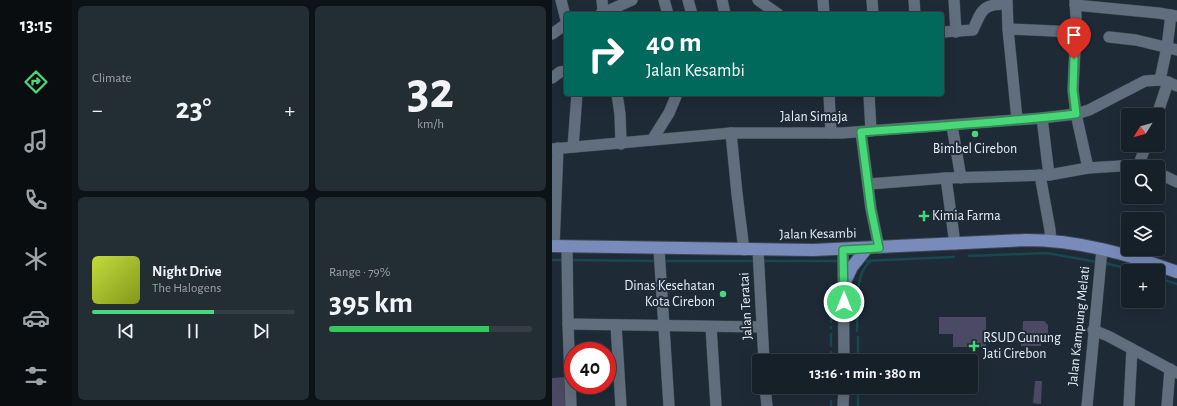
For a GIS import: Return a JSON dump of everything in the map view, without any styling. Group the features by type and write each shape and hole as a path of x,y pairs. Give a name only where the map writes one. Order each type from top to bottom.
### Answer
{"main road":[{"name":"Jalan Kesambi","path":"553,246 567,255 660,256 744,250 758,253 843,257 866,253 955,244 1026,240 1051,241 1070,243 1101,258 1136,258 1177,271"},
{"path":"844,284 866,253"}],"street":[{"path":"561,0 564,12"},
{"path":"602,0 602,12"},
{"path":"605,12 632,0"},
{"path":"664,0 667,12"},
{"path":"688,0 691,12"},
{"path":"722,0 725,12"},
{"path":"758,0 775,12"},
{"path":"774,0 776,12"},
{"path":"823,0 824,12"},
{"path":"872,0 872,12"},
{"path":"914,0 915,12"},
{"path":"954,0 956,32"},
{"path":"944,32 973,30 981,13 988,6 1007,2 1016,119"},
{"path":"1088,168 1076,114 1073,90 1075,2 1174,16 1169,83 1160,108"},
{"path":"552,34 564,25"},
{"path":"1008,29 1075,32"},
{"path":"1109,37 1136,40 1172,48"},
{"path":"552,78 560,72 564,71"},
{"name":"Jalan Simaja","path":"555,148 621,144 693,135 731,133 831,133 952,126 1016,119 1042,118 1076,114 1089,110 1145,81 1169,83"},
{"path":"573,147 577,96"},
{"path":"617,96 620,114 621,144"},
{"path":"652,140 667,118 676,96"},
{"path":"829,96 831,133"},
{"path":"866,253 871,209 868,184 866,131 869,96"},
{"path":"1042,118 1051,241"},
{"path":"952,126 961,178"},
{"path":"731,133 736,194 744,250"},
{"path":"553,246 555,148"},
{"path":"868,184 946,178 1045,175 1088,168 1120,166"},
{"path":"1165,176 1177,182"},
{"path":"946,178 955,244"},
{"name":"Jalan Teratai","path":"758,253 763,354"},
{"path":"567,255 571,406"},
{"path":"660,256 669,406"},
{"path":"843,257 844,354"},
{"name":"Jalan Kampung Melati","path":"1086,406 1101,258"},
{"path":"568,324 761,327"},
{"path":"616,325 621,406"},
{"path":"711,327 716,406"},
{"path":"1093,330 1108,336 1173,371 1167,406"},
{"path":"1129,406 1132,349"},
{"path":"766,394 767,406"},
{"path":"844,394 844,406"}],"shaded area":[{"path":"939,317 986,317 986,347 953,347 953,334 939,334"},
{"path":"1023,321 1044,321 1048,325 1048,340 1041,340 1041,346 1021,346"},
{"path":"564,377 564,394 568,394 568,406 552,406 552,378"},
{"path":"1035,381 1042,381 1041,404 1033,403"}],"waterway":[{"path":"969,256 1047,253 1097,262"},
{"path":"862,261 954,257"},
{"path":"552,260 563,260"},
{"path":"570,260 657,261"},
{"path":"662,261 755,261"},
{"path":"762,261 839,261"},
{"path":"857,331 859,283 861,274 871,261"},
{"path":"1104,263 1121,267"},
{"path":"1165,280 1177,284"},
{"path":"831,293 831,322"},
{"path":"831,334 831,346"},
{"path":"858,337 858,354"},
{"path":"858,394 858,406"},
{"path":"831,401 831,406"}],"place":[{"name":"Bimbel Cirebon","path":"975,134"},
{"name":"Kimia Farma","path":"924,216"},
{"name":"Dinas Kesehatan Kota Cirebon","path":"723,294"},
{"name":"RSUD Gunung Jati Cirebon","path":"974,346"}],"route":[{"path":"844,302 843,250 879,248 871,209 861,132 952,126 1076,114 1073,90 1074,59"}]}
